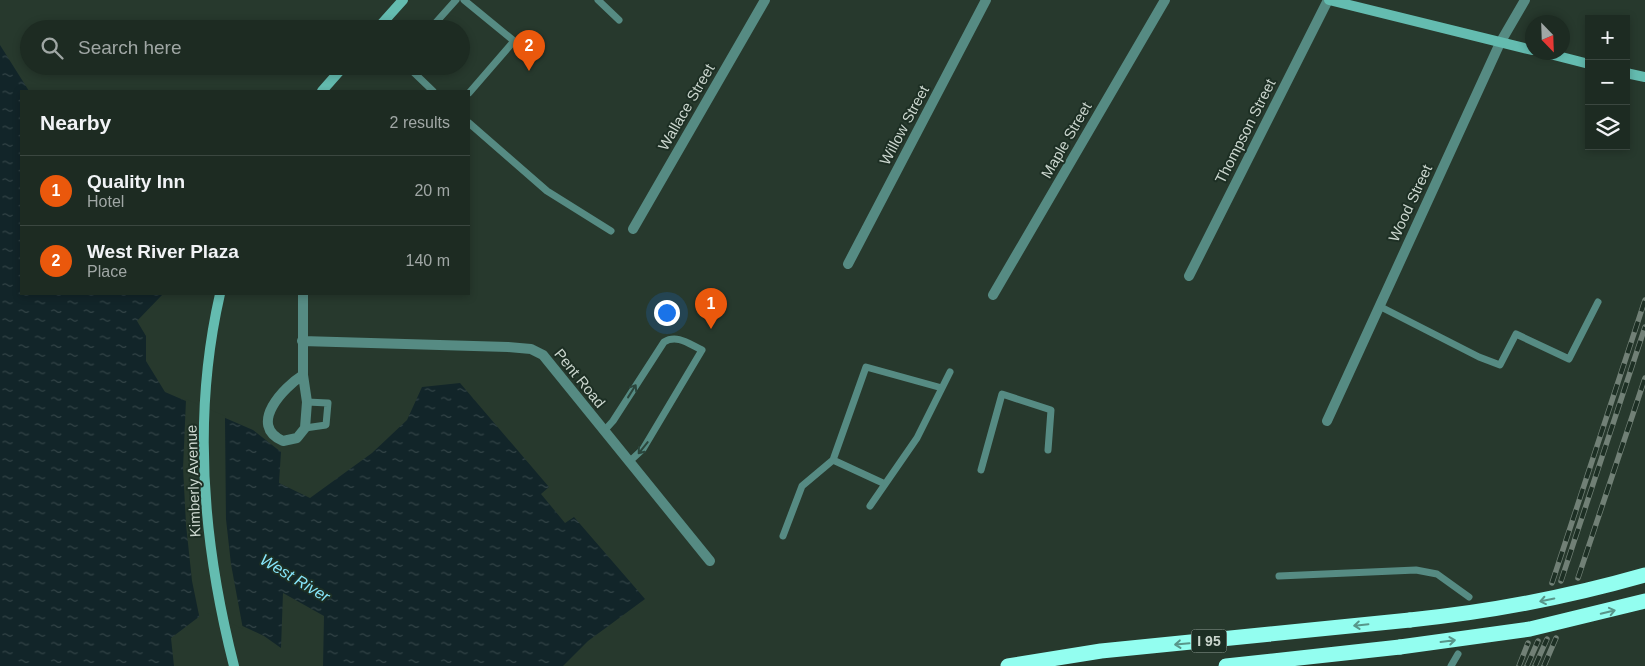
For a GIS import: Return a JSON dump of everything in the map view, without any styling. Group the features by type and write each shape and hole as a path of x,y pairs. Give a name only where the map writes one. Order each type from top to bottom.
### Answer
{"highway":[{"name":"I 95","path":"1008,666 1101,651 1410,620 1521,605 1645,575"},
{"name":"I 95","path":"1226,666 1400,647 1530,629 1645,602"}],"main road":[{"path":"385,20 403,0"},
{"path":"1329,0 1525,48"},
{"path":"1570,59 1585,63"},
{"path":"1630,74 1645,77"},
{"path":"323,90 336,75"},
{"name":"Kimberly Avenue","path":"220,295 211,342 208,384 205,453 207,522 214,576 234,666"}],"street":[{"name":"Wallace Street","path":"633,229 766,0"},
{"name":"Willow Street","path":"848,264 986,0"},
{"name":"Maple Street","path":"993,296 1165,0"},
{"name":"Thompson Street","path":"1189,276 1329,0"},
{"name":"Wood Street","path":"1327,420 1500,43 1525,0"},
{"path":"303,295 303,375 307,402 305,428 297,438 283,441 272,433 266,421 269,412 290,383 303,375"},
{"name":"Pent Road","path":"302,340 531,349 543,355 710,561"}],"lane":[{"path":"438,20 456,0"},
{"path":"464,0 514,41 470,92"},
{"path":"598,0 619,20"},
{"path":"416,75 432,90"},
{"path":"470,124 547,191 611,231"},
{"path":"1378,306 1478,357 1500,365 1516,334 1569,360 1598,302"},
{"path":"604,431 613,421 664,342 670,339 680,339 702,350 643,449 629,462"},
{"path":"783,536 802,486 833,460 866,367 942,388"},
{"path":"870,506 917,438 950,372"},
{"path":"981,470 1002,394 1051,410 1048,450"},
{"path":"305,428 326,425 328,403 307,402"},
{"path":"833,460 885,484"},
{"path":"1279,576 1416,570 1437,574 1469,598"},
{"path":"1451,666 1458,654"}],"water":[{"name":"West River","path":"0,45 28,90 20,90 20,295 162,295 137,321 146,336 146,361 165,392 253,430 281,452 279,483 310,498 372,453 407,420 422,387 460,383 549,487 541,494 565,523 574,517 645,599 588,641 563,666 323,666 324,616 283,593 281,648 264,636 208,610 171,638 174,666 0,666"}],"pier":[{"path":"186,399 225,416 226,519 231,564 243,629 208,613 200,620 192,581 186,525 183,468"}],"railway":[{"path":"1552,583 1645,300"},
{"path":"1561,581 1645,327"},
{"path":"1578,578 1645,378"},
{"path":"1544,666 1556,638"},
{"path":"1535,666 1547,639"},
{"path":"1527,666 1538,641"},
{"path":"1519,666 1528,643"}],"place":[{"name":"West River Plaza","path":"529,71"},
{"name":"Quality Inn","path":"711,329"}]}
